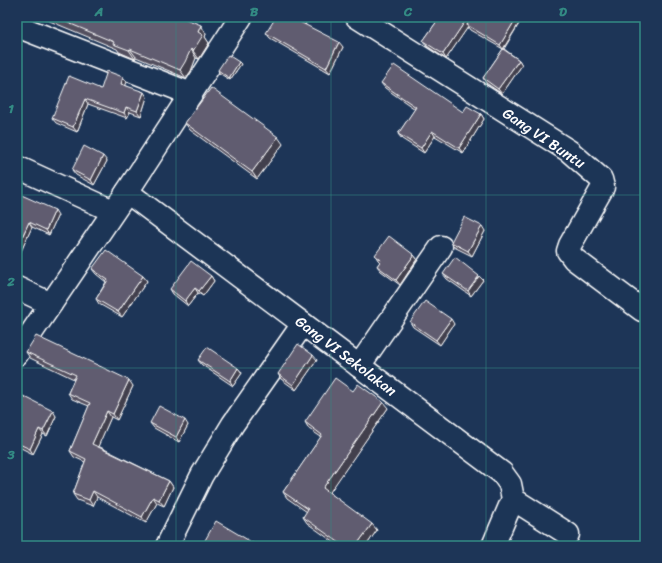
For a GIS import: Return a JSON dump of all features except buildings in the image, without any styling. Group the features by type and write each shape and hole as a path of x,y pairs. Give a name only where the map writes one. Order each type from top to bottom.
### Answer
{"street":[{"path":"17,354 127,192 241,17"},
{"name":"Gang VI Buntu","path":"357,17 569,151 601,179 603,187 568,251 574,259 642,310"},
{"path":"17,26 191,94"},
{"path":"17,167 113,211"},
{"name":"Gang VI Sekolakan","path":"127,192 502,473 510,484 512,499"},
{"path":"359,366 441,247"},
{"path":"17,288 51,304"},
{"path":"171,537 202,476 233,424 303,324"},
{"path":"494,546 512,499 568,534"}]}
